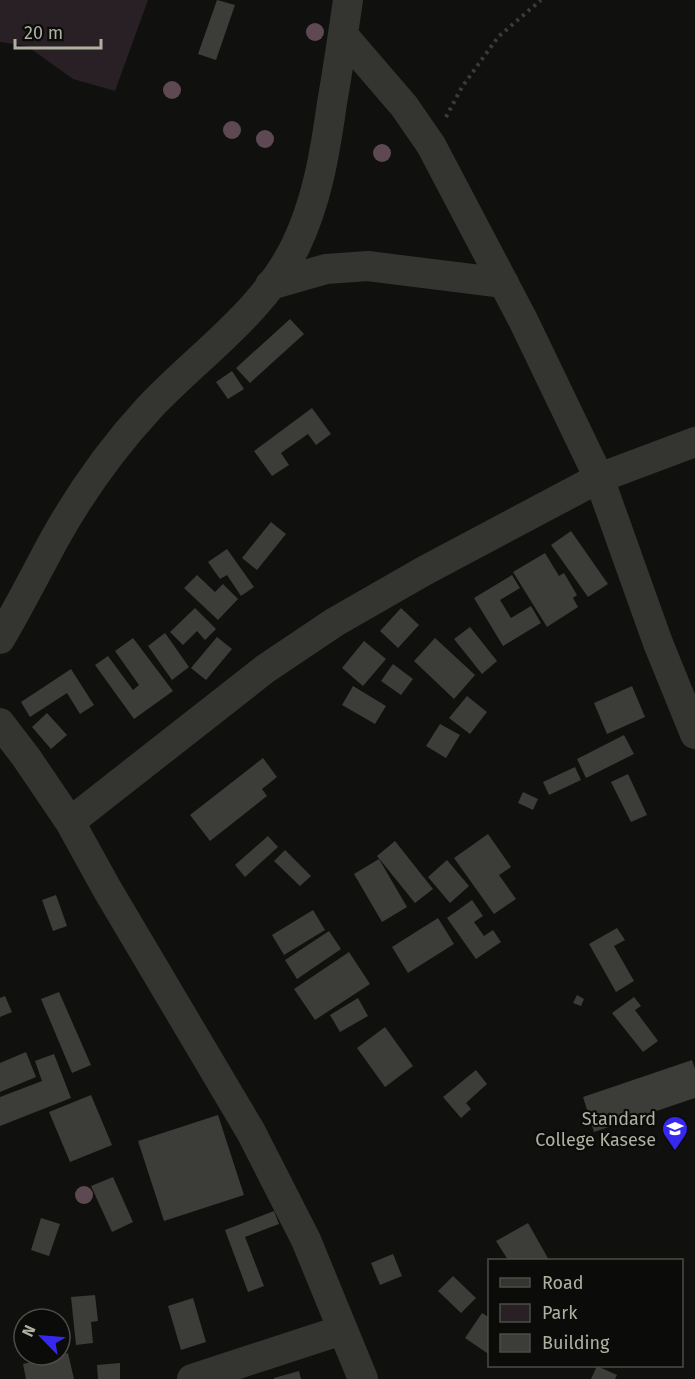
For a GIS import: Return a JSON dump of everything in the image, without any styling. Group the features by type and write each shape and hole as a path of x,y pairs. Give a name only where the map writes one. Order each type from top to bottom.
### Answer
{"street":[{"path":"0,639 55,538 97,471 149,408 227,335 270,285 294,248 314,199 324,154 348,0"},
{"path":"343,35 404,105 431,145 562,396 599,478 658,643 695,734"},
{"path":"270,285 326,269 368,266 504,283"},
{"path":"70,822 265,669 335,622 423,571 599,478 695,442"},
{"path":"0,723 26,756 70,822 107,889 251,1132 306,1240 363,1379"},
{"path":"192,1379 342,1330"}],"path":[{"path":"431,145 462,87 498,37 541,0"}],"green space":[{"path":"0,0 148,0 115,91 73,79 27,46 0,42"}],"building":[{"path":"217,0 235,5 216,60 198,54"},
{"path":"290,319 304,334 250,383 236,368"},
{"path":"232,371 244,389 228,399 216,382"},
{"path":"312,408 331,434 316,445 308,434 281,453 289,465 272,476 254,451"},
{"path":"271,522 286,534 257,570 242,558"},
{"path":"571,531 608,584 588,597 551,545"},
{"path":"227,549 254,587 241,596 227,575 220,579 208,562"},
{"path":"545,553 559,576 564,573 577,595 573,598 578,607 547,627 513,572"},
{"path":"197,575 215,592 223,584 238,599 218,620 184,588"},
{"path":"512,575 520,588 500,600 511,618 531,606 541,623 503,646 474,598"},
{"path":"195,608 216,629 205,640 197,631 183,645 170,632"},
{"path":"401,608 419,625 398,648 380,631"},
{"path":"470,627 497,661 482,674 454,639"},
{"path":"165,633 189,667 172,680 148,646"},
{"path":"217,637 232,649 206,680 191,668"},
{"path":"133,638 173,691 134,719 95,665 108,656 133,690 139,685 115,651"},
{"path":"435,638 475,675 454,699 414,661"},
{"path":"364,641 386,659 363,686 342,668"},
{"path":"393,664 413,679 401,695 381,681"},
{"path":"71,669 94,705 80,714 67,693 30,717 21,702"},
{"path":"353,686 386,706 375,724 342,705"},
{"path":"632,686 645,717 607,734 594,703"},
{"path":"467,696 487,712 470,734 449,718"},
{"path":"47,713 67,735 51,749 32,727"},
{"path":"440,724 460,735 446,758 426,746"},
{"path":"624,735 634,754 586,778 577,759"},
{"path":"263,758 277,777 262,789 267,796 210,841 190,815"},
{"path":"575,767 581,780 549,795 543,782"},
{"path":"628,774 647,815 631,822 611,782"},
{"path":"523,792 538,799 533,810 518,803"},
{"path":"488,834 511,867 499,875 516,899 494,914 454,858"},
{"path":"268,836 278,847 245,877 235,865"},
{"path":"395,841 433,889 415,903 377,856"},
{"path":"285,850 311,876 300,886 274,861"},
{"path":"379,859 407,907 382,922 354,874"},
{"path":"447,860 469,886 450,903 428,877"},
{"path":"56,895 67,926 53,931 42,900"},
{"path":"472,900 483,916 474,922 484,936 493,930 501,942 476,959 447,918"},
{"path":"313,910 325,930 284,955 272,935"},
{"path":"438,918 454,944 408,973 392,947"},
{"path":"617,928 625,940 614,946 634,981 616,992 589,944"},
{"path":"329,931 341,949 297,979 285,960"},
{"path":"349,952 370,984 315,1020 294,989"},
{"path":"59,992 91,1065 72,1073 41,999"},
{"path":"577,995 584,999 581,1006 573,1003"},
{"path":"5,996 12,1012 0,1017 0,998"},
{"path":"634,997 641,1006 635,1010 658,1041 643,1052 612,1013"},
{"path":"358,998 368,1016 340,1032 330,1015"},
{"path":"385,1027 413,1066 385,1087 357,1048"},
{"path":"26,1052 36,1077 0,1092 0,1063"},
{"path":"54,1054 71,1098 0,1126 0,1097 42,1081 35,1061"},
{"path":"692,1060 695,1069 695,1098 594,1132 583,1097"},
{"path":"476,1070 487,1084 466,1103 471,1109 461,1118 443,1097"},
{"path":"91,1095 112,1145 70,1162 49,1112"},
{"path":"218,1115 244,1195 164,1221 138,1141"},
{"path":"113,1177 133,1222 112,1232 91,1186"},
{"path":"274,1211 279,1224 245,1237 264,1286 248,1292 225,1230"},
{"path":"41,1218 60,1224 49,1256 31,1250"},
{"path":"528,1223 548,1259 507,1259 496,1241"},
{"path":"393,1254 402,1276 380,1285 371,1263"},
{"path":"453,1276 476,1298 461,1313 438,1291"},
{"path":"95,1295 98,1321 91,1322 93,1343 76,1345 71,1297"},
{"path":"193,1298 206,1342 181,1350 168,1306"},
{"path":"482,1313 488,1317 488,1354 465,1338"},
{"path":"120,1363 120,1379 98,1379 97,1365"},
{"path":"24,1367 71,1367 74,1379 26,1379"},
{"path":"597,1367 617,1375 615,1379 591,1379"},
{"path":"299,1371 301,1379 274,1379 274,1378"}],"place":[{"name":"Standard College Kasese","path":"675,1152"}]}
